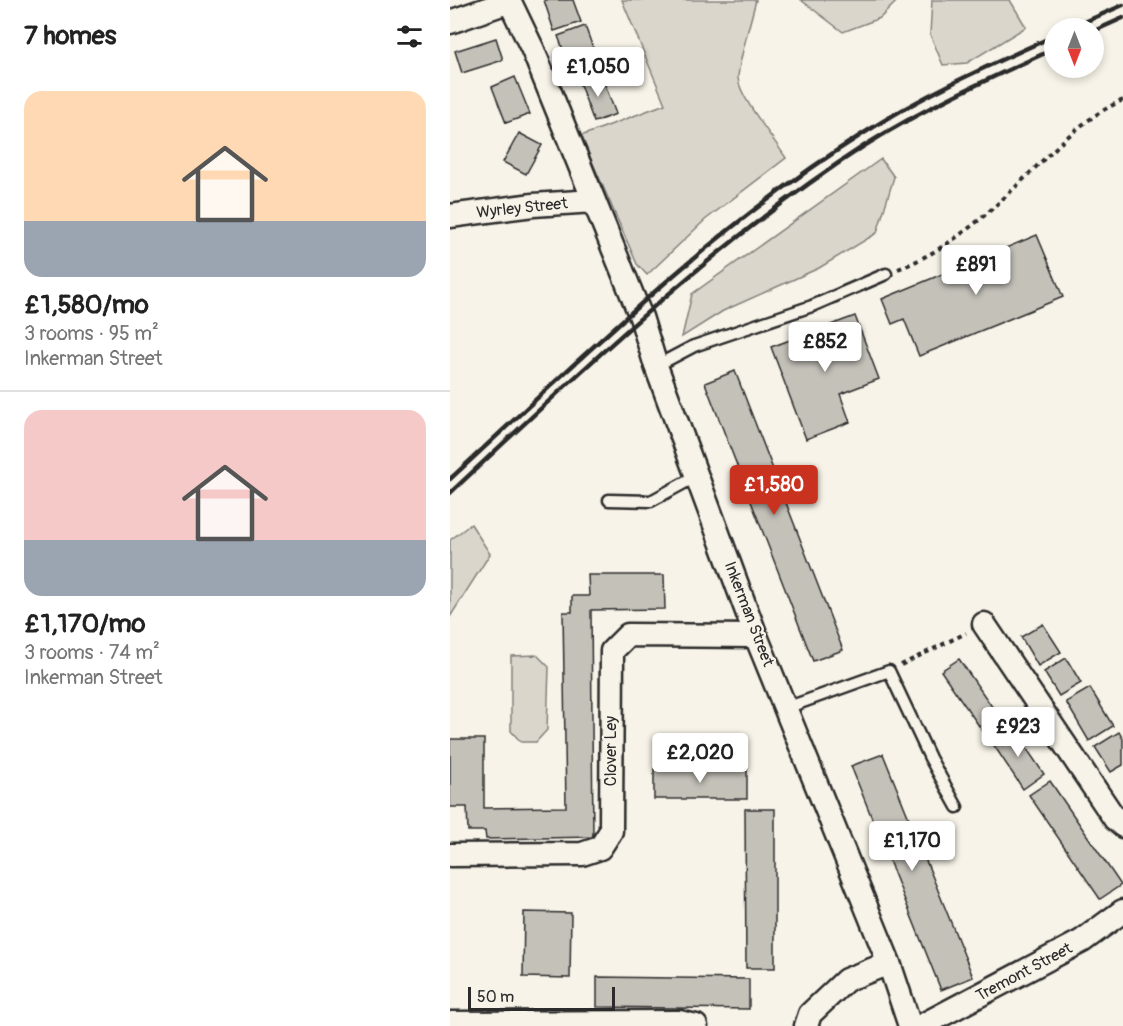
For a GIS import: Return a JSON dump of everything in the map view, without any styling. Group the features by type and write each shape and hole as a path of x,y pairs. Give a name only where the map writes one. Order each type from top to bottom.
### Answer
{"street":[{"path":"450,22 509,1"},
{"name":"Inkerman Street","path":"509,1 533,50 641,317 656,366 756,636 889,963 910,1026"},
{"name":"Wyrley Street","path":"450,216 533,205 594,201"},
{"path":"984,624 1115,819 1123,826"},
{"name":"Clover Ley","path":"450,855 582,854 600,848 611,831 612,651 628,635 756,636"},
{"name":"Tremont Street","path":"921,1026 1082,941 1123,911"},
{"path":"806,1026 810,1014 846,980 889,963"},
{"path":"450,1023 679,1023 696,1026"}],"lane":[{"path":"656,366 694,346 812,306 886,274"},
{"path":"609,500 651,501 697,476"},
{"path":"786,708 889,671 930,758 957,807"}],"path":[{"path":"886,274 927,258 1006,197 1061,142 1103,109 1123,100"},
{"path":"889,671 984,624"}],"shaded area":[{"path":"622,0 756,0 738,78 744,96 786,158 705,220 647,275 637,264 581,136 665,104"},
{"path":"801,0 898,0 880,18 843,32"},
{"path":"932,0 1010,0 1026,27 967,63 943,65 930,34"},
{"path":"881,159 894,177 877,233 819,268 723,311 682,337 692,294"},
{"path":"471,524 490,554 450,617 450,540"},
{"path":"537,655 549,667 547,730 536,742 521,742 511,731 511,656"}],"building":[{"path":"544,0 573,0 581,22 554,31"},
{"path":"585,26 599,64 572,74 558,36"},
{"path":"496,38 503,60 462,73 455,51"},
{"path":"601,74 616,114 594,122 579,82"},
{"path":"515,77 530,114 506,123 492,87"},
{"path":"519,133 542,145 526,174 503,162"},
{"path":"1037,235 1063,297 919,356 904,319 892,324 882,299"},
{"path":"855,316 879,379 840,394 850,422 806,439 771,347"},
{"path":"735,371 843,650 813,661 705,383"},
{"path":"588,575 664,575 665,609 591,610 593,837 486,839 485,831 468,831 467,807 450,807 450,739 484,739 484,808 566,807 563,612 572,612 572,596 589,596"},
{"path":"1043,624 1061,652 1038,666 1021,637"},
{"path":"1066,658 1081,683 1059,696 1044,672"},
{"path":"959,659 1004,724 986,736 941,671"},
{"path":"1090,688 1113,726 1089,741 1066,702"},
{"path":"1012,727 1044,774 1023,789 991,741"},
{"path":"1119,732 1123,739 1123,765 1111,772 1095,747"},
{"path":"883,754 973,977 941,990 851,766"},
{"path":"654,769 747,769 747,799 654,799"},
{"path":"1050,781 1121,885 1100,899 1029,795"},
{"path":"745,809 775,809 775,968 746,968"},
{"path":"524,912 571,913 570,978 523,977"},
{"path":"597,977 749,979 749,1009 597,1007"}],"railway":[{"path":"1094,18 1123,5"},
{"path":"1104,27 1123,18"},
{"path":"450,479 599,341 753,210 808,170 910,105 1044,41"},
{"path":"450,493 650,310 701,266 808,184 864,146 910,119 1044,54"}]}
